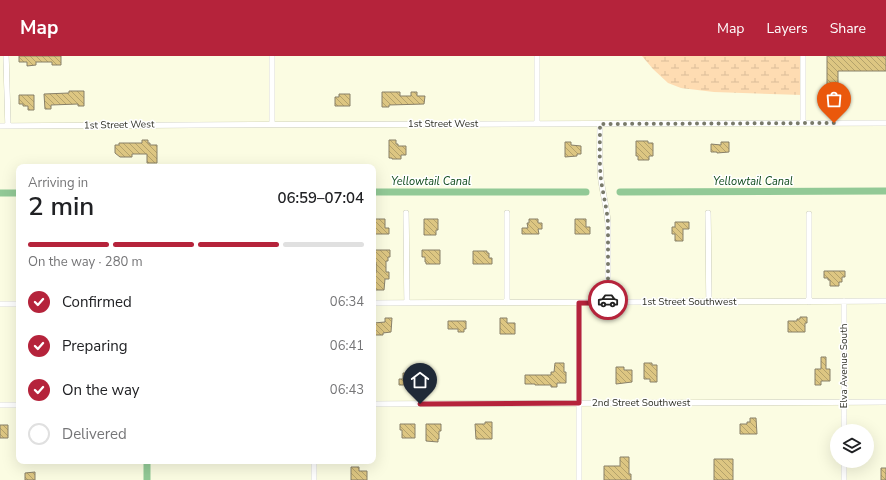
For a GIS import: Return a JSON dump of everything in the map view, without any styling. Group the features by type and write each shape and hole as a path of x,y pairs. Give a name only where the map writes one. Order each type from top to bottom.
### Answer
{"street":[{"path":"6,56 8,126"},
{"path":"272,56 272,124"},
{"path":"537,56 537,124"},
{"path":"803,56 803,123"},
{"name":"1st Street West","path":"0,126 886,123"},
{"path":"600,124 601,175 608,223 608,303"},
{"path":"406,213 407,303"},
{"path":"507,213 507,303"},
{"path":"708,213 709,302"},
{"path":"809,214 809,302"},
{"name":"1st Street Southwest","path":"376,303 886,301"},
{"name":"Elva Avenue South","path":"844,302 844,424"},
{"path":"579,303 579,480"},
{"path":"0,304 16,304"},
{"name":"2nd Street Southwest","path":"376,404 886,402"},
{"path":"0,405 16,405"},
{"path":"314,464 314,480"},
{"path":"844,468 844,480"}],"green space":[{"path":"642,56 802,56 802,95 714,92 681,88 668,83"}],"building":[{"path":"19,56 61,56 61,65 52,65 52,62 36,62 36,65 27,66 27,62 19,62"},
{"path":"827,56 886,56 886,71 838,71 838,94 827,94"},
{"path":"69,91 84,91 84,106 78,106 78,104 51,105 51,109 45,109 44,94 69,93"},
{"path":"382,92 400,92 400,96 411,96 411,92 417,92 417,96 425,96 424,104 389,105 389,107 382,107"},
{"path":"339,94 350,94 350,106 335,106 335,97 339,97"},
{"path":"19,95 34,95 34,110 28,110 28,106 19,104"},
{"path":"142,140 148,140 150,145 157,145 157,163 147,163 147,154 132,154 132,157 120,157 115,153 115,145 119,145 119,143 142,143"},
{"path":"389,140 396,140 396,144 398,144 398,146 406,146 406,155 401,155 401,159 389,158"},
{"path":"636,141 648,141 648,143 653,143 653,156 649,156 649,160 638,160 638,156 636,156"},
{"path":"565,142 571,142 571,145 581,146 581,154 577,154 577,156 565,157"},
{"path":"721,142 729,142 729,152 711,152 711,144 721,145"},
{"path":"376,219 385,219 385,228 389,228 389,234 376,234"},
{"path":"424,219 438,219 438,230 436,230 436,235 424,235"},
{"path":"529,219 538,219 538,223 542,223 542,229 538,229 539,234 522,234 522,228 528,228 527,223 529,223"},
{"path":"575,219 586,219 586,227 590,227 590,234 575,234"},
{"path":"675,222 689,222 689,229 683,229 683,241 675,241 675,234 672,234 672,227 675,227"},
{"path":"376,250 390,250 390,257 388,257 388,261 386,261 386,272 389,272 389,279 385,279 384,290 376,290"},
{"path":"422,250 440,250 440,264 426,264 425,257 422,257"},
{"path":"473,251 487,251 487,253 489,253 489,258 492,258 492,264 473,264"},
{"path":"824,271 845,271 845,277 842,277 842,282 839,282 839,286 830,286 830,280 828,280 828,278 824,278"},
{"path":"800,317 807,317 805,332 788,332 788,321 797,321"},
{"path":"385,318 392,318 391,332 383,333 383,335 376,335 376,323 385,322"},
{"path":"500,318 507,318 507,323 515,323 515,334 500,334"},
{"path":"448,321 466,321 466,329 464,329 464,332 458,332 458,329 448,329"},
{"path":"821,357 826,357 826,369 830,369 830,381 821,381 821,385 815,385 815,369 821,369"},
{"path":"555,363 564,363 566,383 557,383 557,387 551,387 551,385 525,384 525,375 551,375 551,372 554,372"},
{"path":"644,363 652,363 652,365 657,365 657,382 650,382 650,379 644,379"},
{"path":"616,367 624,367 624,370 632,370 632,382 616,384"},
{"path":"403,373 417,375 417,383 404,383 404,385 399,385 399,379 403,379"},
{"path":"750,418 756,418 757,434 740,434 740,424 747,424 747,422 750,422"},
{"path":"485,422 492,422 492,439 476,439 475,424 485,424"},
{"path":"400,424 415,424 415,438 402,438"},
{"path":"426,424 441,424 438,442 426,441"},
{"path":"0,425 8,425 8,438 0,438"},
{"path":"620,457 629,457 629,474 631,474 631,480 604,480 604,466 620,466"},
{"path":"714,459 733,459 733,480 714,480"},
{"path":"351,467 359,467 359,471 367,471 367,480 351,480"},
{"path":"881,468 886,468 886,480 881,480"},
{"path":"35,472 35,480 25,480 25,473"}],"waterway":[{"name":"Yellowtail Canal","path":"620,192 886,191"},
{"name":"Yellowtail Canal","path":"376,192 586,192"},
{"name":"Yellowtail Canal","path":"0,193 16,193"},
{"path":"147,464 147,480"}],"way so far":[{"path":"608,300 608,214 601,181 600,124 834,123"}],"route":[{"path":"420,404 579,403 579,303 608,303 608,300"}]}
